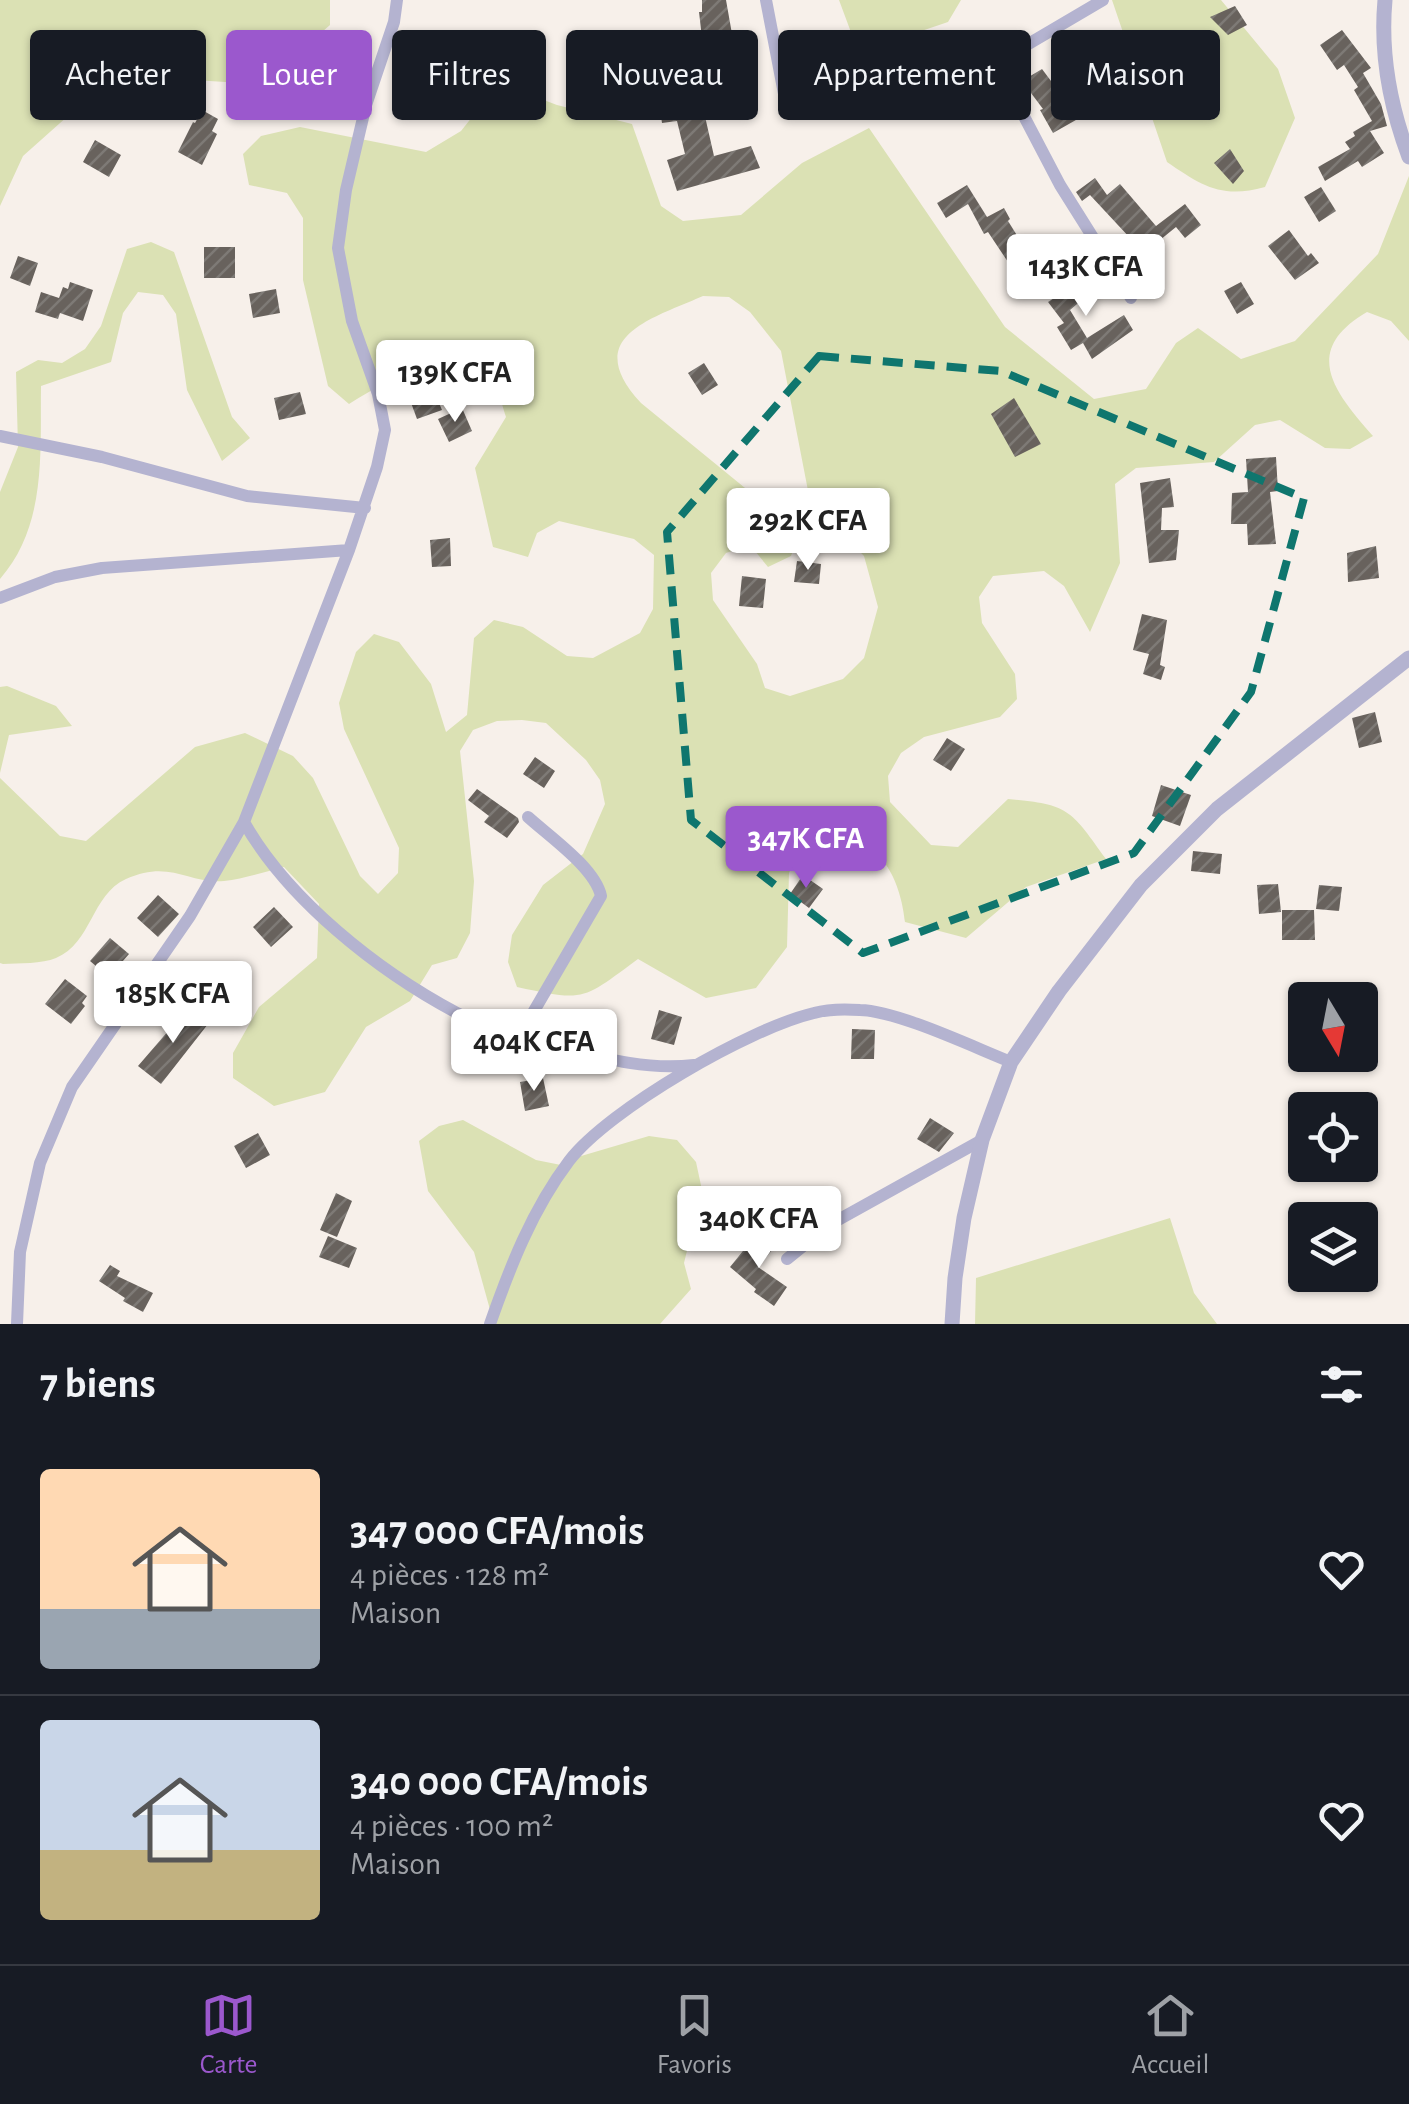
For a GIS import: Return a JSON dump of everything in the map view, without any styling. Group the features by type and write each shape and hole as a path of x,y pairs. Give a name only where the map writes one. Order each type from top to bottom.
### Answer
{"street":[{"path":"18,1324 20,1252 40,1163 72,1087 190,916 244,822 364,508 385,430 378,394 352,320 338,248 346,190 362,122 394,22 396,0"},
{"path":"766,0 778,73"},
{"path":"1031,42 1103,0"},
{"path":"1385,0 1382,30 1386,72 1409,157"},
{"path":"1026,120 1060,185 1131,298"},
{"path":"0,436 102,457 248,496 364,508"},
{"path":"0,598 55,577 102,568 349,550"},
{"path":"952,1324 962,1233 982,1140 1010,1062 1141,885 1217,809 1409,658"},
{"path":"520,1035 601,896 588,871 528,817"},
{"path":"244,822 260,850 304,898 381,966 460,1015 614,1062 664,1068 701,1064"},
{"path":"224,860 246,850 260,850"},
{"path":"490,1324 537,1208 571,1159 601,1127 760,1031 817,1012 864,1009 924,1027 1010,1062"},
{"path":"787,1259 828,1225 982,1140"}],"highlighted area":[{"path":"819,356 1001,371 1304,498 1251,692 1134,853 863,953 691,820 667,532"}],"green space":[{"path":"0,0 330,0 330,25 324,30 226,30 226,82 206,81 206,30 30,30 30,120 63,120 23,156 0,206"},
{"path":"839,0 961,0 948,22 924,30 850,30"},
{"path":"1112,0 1221,0 1278,69 1295,118 1265,187 1224,191 1191,178 1167,162 1153,120 1220,120 1220,30 1122,30"},
{"path":"546,101 566,107 566,120 616,120 632,124 661,206 683,221 741,215 802,163 869,128 1005,327 1094,399 1146,389 1176,343 1198,328 1241,359 1295,341 1378,254 1409,176 1409,341 1391,321 1367,312 1346,327 1334,342 1329,357 1337,388 1373,436 1350,449 1325,448 1280,420 1255,425 1214,462 1136,468 1115,484 1120,563 1090,632 1064,586 1044,571 993,576 979,597 982,623 1015,674 1017,699 1000,717 924,737 901,753 888,776 890,802 931,845 958,847 1008,799 1057,807 1076,820 1106,859 1026,887 966,938 905,922 896,882 871,850 845,842 798,849 789,873 787,947 756,988 706,998 638,959 582,994 557,995 517,987 508,962 512,935 543,885 583,854 605,804 600,780 586,760 546,723 497,721 473,730 460,751 474,881 470,933 457,958 432,965 410,1001 366,1027 325,1092 274,1106 233,1078 233,1053 259,1007 317,958 319,904 284,867 224,881 167,872 141,873 114,886 68,951 44,961 0,963 0,778 60,836 86,841 195,747 245,733 293,756 313,778 360,876 378,894 398,873 399,848 344,729 339,703 356,652 374,634 399,642 431,684 446,732 467,715 474,638 494,620 523,627 567,656 593,658 640,633 653,609 654,555 634,539 559,521 537,533 528,557 493,547 475,468 506,417 492,379 477,366 460,361 420,367 349,404 328,386 303,280 303,218 287,193 249,185 243,154 261,136 300,127 426,152 461,131 470,120 546,120","holes":["703,296 729,297 750,312 781,351 810,501 864,556 878,607 864,658 843,679 790,696 765,688 757,664 713,600 711,573 726,553 750,545 768,567 791,556 799,532 641,403 624,380 618,362 620,346 630,333"]},
{"path":"151,242 174,252 232,417 250,438 222,461 187,390 176,314 163,295 138,292 123,313 111,362 41,386 40,462 33,512 15,558 0,579 0,492 18,447 16,372 38,360 62,363 85,349 101,326 127,249"},
{"path":"7,686 56,706 72,726 9,735 0,773 0,687"},
{"path":"463,1120 536,1160 561,1165 649,1136 677,1140 696,1162 702,1190 684,1263 691,1289 660,1324 494,1324 474,1252 428,1191 419,1141 439,1126"},
{"path":"1170,1218 1194,1293 1217,1324 975,1324 976,1278"}],"building":[{"path":"702,0 726,0 731,30 701,30"},
{"path":"1235,6 1247,25 1228,35 1210,17"},
{"path":"1342,30 1371,68 1363,73 1381,104 1387,126 1370,131 1384,153 1362,167 1358,161 1325,181 1318,167 1350,149 1345,142 1372,121 1344,65 1337,70 1320,45"},
{"path":"1042,69 1051,81 1051,120 1076,120 1053,133 1031,93 1031,76"},
{"path":"206,112 218,119 212,131 217,134 202,165 178,152 195,123 206,120"},
{"path":"662,120 706,120 714,156 751,146 760,168 677,191 667,160 685,154 677,121"},
{"path":"95,140 121,155 109,177 83,162"},
{"path":"1230,149 1244,171 1233,184 1214,163"},
{"path":"1095,178 1107,195 1120,184 1156,226 1185,204 1201,225 1185,238 1176,227 1144,253 1090,195 1082,201 1076,192"},
{"path":"967,185 987,217 1004,208 1028,253 1010,265 988,232 984,234 968,204 946,218 937,203"},
{"path":"1321,187 1336,211 1319,222 1304,197"},
{"path":"1289,230 1308,256 1311,253 1319,263 1295,280 1268,246"},
{"path":"204,247 235,247 235,278 204,278"},
{"path":"18,256 38,263 30,286 10,278"},
{"path":"1096,270 1104,281 1070,310 1087,338 1124,315 1133,330 1092,359 1083,343 1071,350 1057,327 1064,323 1048,302"},
{"path":"70,282 93,290 83,321 60,313 58,319 35,312 41,292 59,298"},
{"path":"1241,282 1254,304 1237,314 1224,291"},
{"path":"276,289 280,313 253,318 249,294"},
{"path":"704,363 718,385 702,395 688,373"},
{"path":"434,391 442,410 417,419 410,400"},
{"path":"300,392 306,414 279,420 274,398"},
{"path":"1014,398 1041,444 1015,457 991,414"},
{"path":"462,408 472,431 449,442 438,419"},
{"path":"1276,457 1278,491 1270,492 1276,544 1248,545 1247,524 1231,524 1232,493 1248,492 1246,459"},
{"path":"1170,478 1174,507 1162,508 1161,530 1179,530 1176,560 1149,563 1140,483"},
{"path":"450,538 451,566 432,567 430,540"},
{"path":"1376,546 1379,578 1348,582 1347,553"},
{"path":"797,561 821,564 819,584 794,582"},
{"path":"742,576 766,579 763,608 739,606"},
{"path":"1142,614 1167,620 1161,680 1143,674 1149,654 1133,650"},
{"path":"1375,712 1382,742 1359,748 1352,718"},
{"path":"947,738 965,749 951,771 933,760"},
{"path":"535,757 555,771 544,788 523,774"},
{"path":"1161,785 1191,795 1180,826 1152,816"},
{"path":"477,789 518,818 507,838 484,822 489,816 468,800"},
{"path":"1193,851 1222,854 1220,874 1191,871"},
{"path":"803,875 823,889 809,908 790,894"},
{"path":"1278,884 1281,912 1259,914 1257,885"},
{"path":"1319,885 1342,887 1339,911 1316,909"},
{"path":"158,895 179,914 158,937 137,918"},
{"path":"274,907 293,927 271,947 253,927"},
{"path":"1282,910 1314,910 1315,940 1282,940"},
{"path":"110,938 129,954 109,977 90,961"},
{"path":"65,979 87,996 82,1003 85,1006 71,1024 45,1004"},
{"path":"188,1008 208,1024 161,1084 138,1066"},
{"path":"659,1010 682,1017 674,1045 651,1039"},
{"path":"852,1029 875,1030 874,1059 851,1059"},
{"path":"543,1078 549,1106 525,1111 520,1082"},
{"path":"930,1118 954,1133 939,1152 917,1139"},
{"path":"258,1133 270,1155 246,1168 234,1146"},
{"path":"336,1193 352,1201 337,1237 320,1230"},
{"path":"765,1234 777,1244 758,1267 787,1287 774,1306 730,1267 747,1246 752,1250"},
{"path":"328,1236 357,1248 349,1268 319,1257"},
{"path":"110,1265 120,1271 117,1276 153,1293 143,1312 99,1281"}]}
